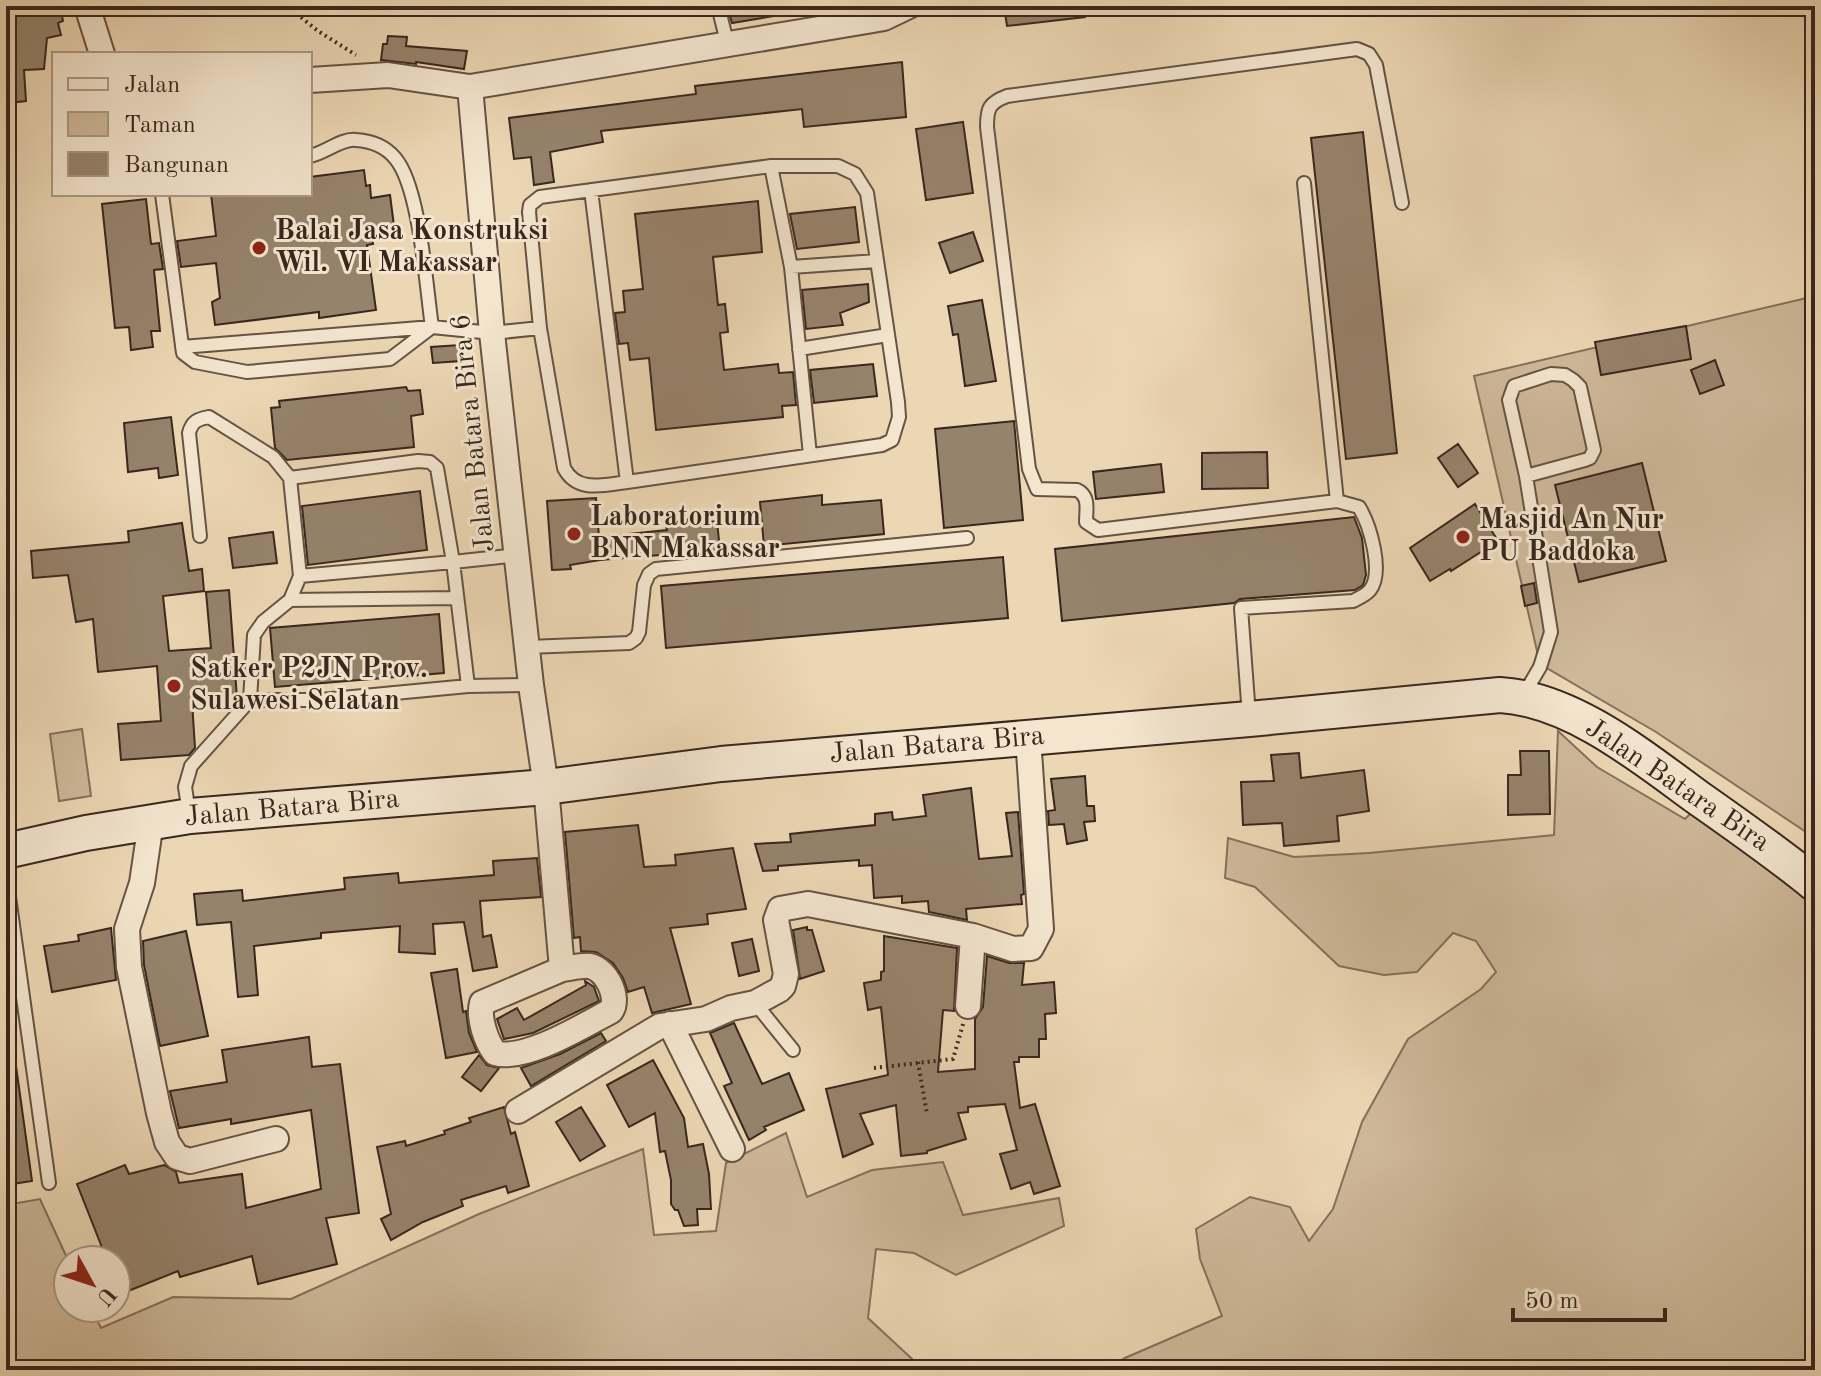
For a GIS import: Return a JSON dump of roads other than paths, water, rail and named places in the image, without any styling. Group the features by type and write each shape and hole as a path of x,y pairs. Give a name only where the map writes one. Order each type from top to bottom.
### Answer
{"street":[{"path":"87,6 101,52"},
{"path":"312,80 388,75 470,87 728,46 866,14 884,18 909,6"},
{"name":"Jalan Batara Bira 6","path":"470,87 492,333 531,685 546,787 562,969"},
{"name":"Jalan Batara Bira","path":"6,851 86,833 190,816 546,787 721,764 1500,695 1523,696 1553,706 1629,748 1785,859 1815,884"},
{"path":"518,1111 660,1026 706,1019 731,1008 755,1003 779,990 785,980 776,920 780,909 808,904 973,936 1013,949 1026,950 1036,943 1041,929 1028,737"},
{"path":"151,822 142,883 126,941 167,1142 177,1157 190,1161 276,1139"},
{"path":"968,1006 973,936"},
{"path":"591,966 599,971 614,992 614,1008 531,1050 511,1055 495,1053 485,1032 480,1010 482,1003 562,969 591,966"},
{"path":"670,1024 732,1149"}],"lane":[{"path":"718,6 728,46"},
{"path":"1249,719 1241,608 1353,601 1372,586 1376,572 1364,515 1359,507 1337,501 1098,530 1086,522 1083,493 1077,490 1037,489 1029,469 987,110 991,103 1007,96 1357,49 1369,54 1376,65 1402,203"},
{"path":"312,155 352,139 378,144 395,158 407,180 432,327"},
{"path":"771,166 791,267 810,455"},
{"path":"771,166 838,166 855,174 867,193 898,402 899,417 892,440 882,445 627,482 591,487 579,484 568,476 564,468 540,328 530,205 540,197 771,166"},
{"path":"1304,183 1337,501"},
{"path":"591,190 627,482"},
{"path":"162,196 183,353 195,362 247,372 390,359 432,327"},
{"path":"791,267 877,261"},
{"path":"182,347 432,327 492,333 540,328"},
{"path":"799,349 888,335"},
{"path":"1523,696 1540,667 1551,632 1526,476 1509,395 1514,386 1551,374 1565,375 1580,387 1594,445 1593,454 1585,460 1526,476"},
{"path":"190,816 185,787 191,766 250,700 254,635 263,622 290,600 300,576 290,478 273,457 209,417 198,419 191,425 189,433 200,536"},
{"path":"290,478 418,461 430,462 437,468 453,562 468,686"},
{"path":"528,647 629,643 639,632 646,579 656,569 967,538"},
{"path":"300,576 518,555"},
{"path":"290,600 457,598"},
{"path":"250,700 321,700 468,686 531,685"},
{"path":"6,875 49,1183"},
{"path":"755,1003 793,1050"}],"place":[{"name":"Balai Jasa Konstruksi Wil. VI Makassar","path":"259,248"},
{"name":"Laboratorium BNN Makassar","path":"574,534"},
{"name":"Masjid An Nur PU Baddoka","path":"1463,537"},
{"name":"Satker P2JN Prov. Sulawesi Selatan","path":"174,686"}]}
